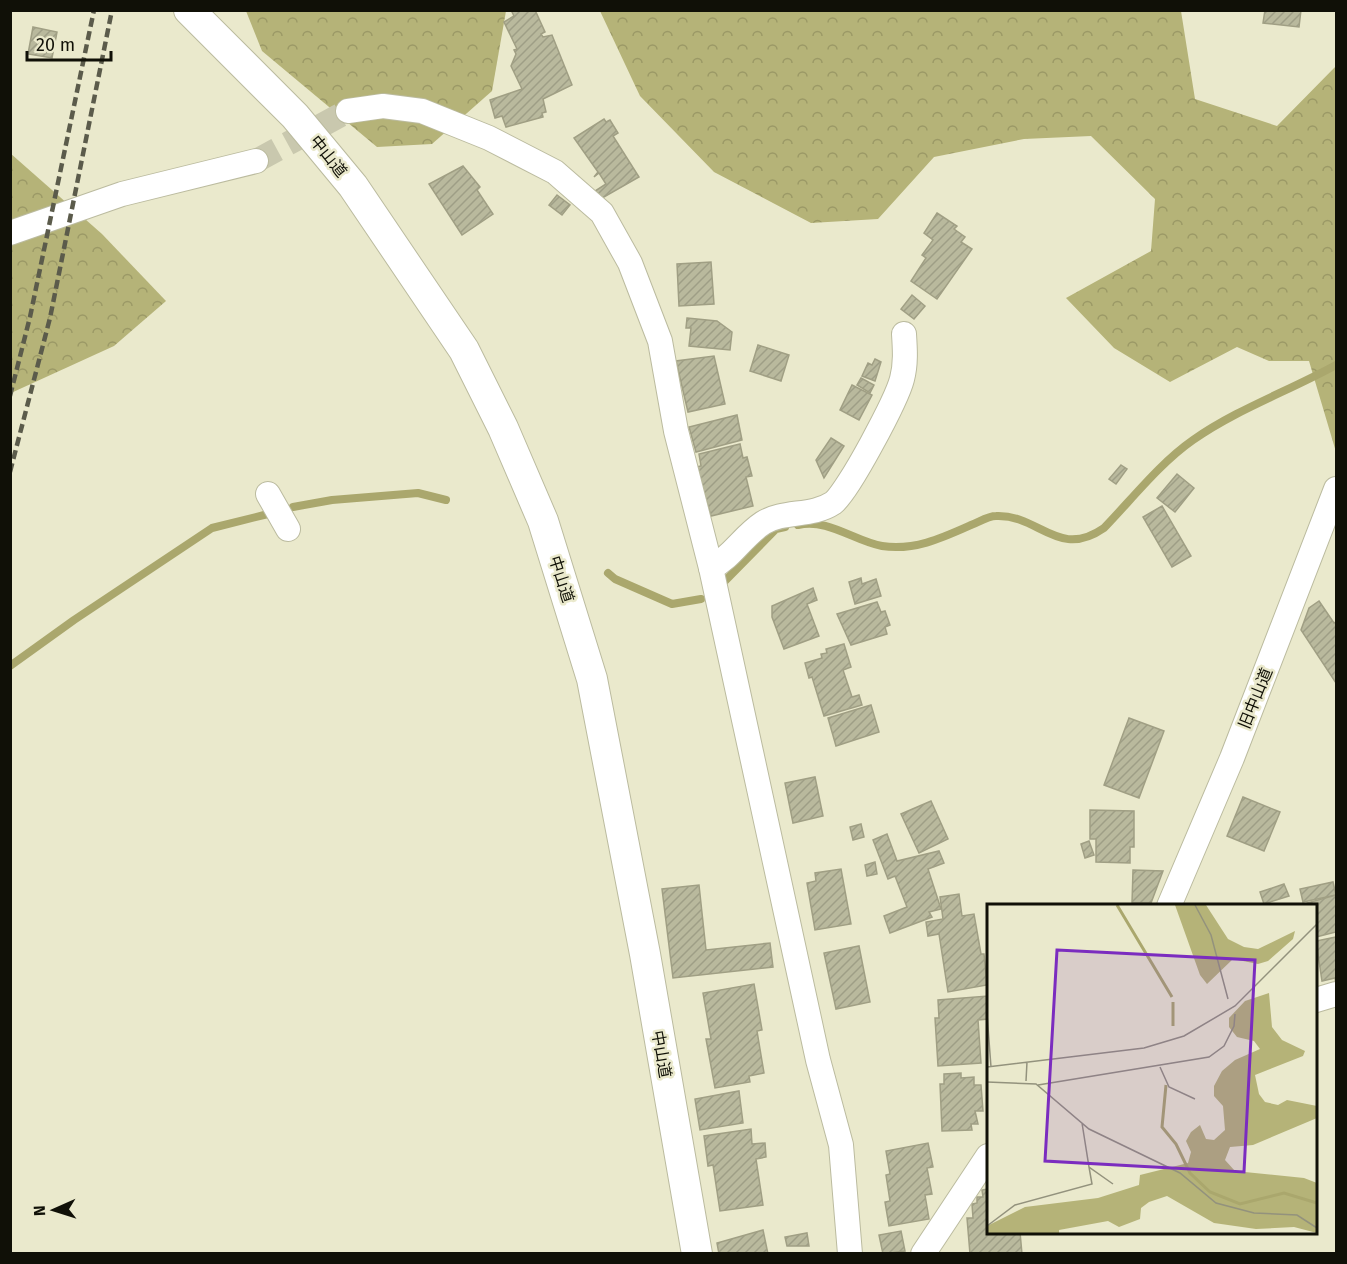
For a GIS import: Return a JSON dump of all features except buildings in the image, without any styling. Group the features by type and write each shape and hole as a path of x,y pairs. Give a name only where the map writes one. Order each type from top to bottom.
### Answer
{"street":[{"name":"中山道","path":"189,10 295,117 353,186 464,350 504,428 543,521 592,679 645,954 697,1254"},
{"path":"348,111 383,106 412,110 489,138 555,172 602,213 630,263 660,341 676,431 711,568 818,1060 841,1145 850,1254"},
{"path":"10,233 122,194 256,161"},
{"path":"711,568 726,560 756,528 766,521 792,513 815,510 834,502 895,402 903,377 906,351 904,334"},
{"name":"旧中山道","path":"1170,904 1232,758 1336,489"},
{"path":"268,494 288,530"},
{"path":"1317,1000 1336,994"},
{"path":"922,1254 987,1157"}],"green space":[{"path":"246,11 506,11 492,91 432,144 377,147 262,51"},
{"path":"600,11 1181,11 1195,99 1277,126 1336,66 1336,452 1309,361 1269,361 1237,347 1170,382 1114,348 1066,298 1151,251 1155,199 1091,136 1024,139 934,157 878,219 811,223 714,172 640,96"},
{"path":"10,153 102,234 166,301 114,346 11,393"}],"waterway":[{"path":"798,525 830,527 872,543 894,547 928,542 996,516 1011,517 1061,538 1088,537 1104,528 1158,470 1193,440 1227,419 1336,365"},
{"path":"293,507 332,500 418,493 446,500"},
{"path":"10,666 74,620 212,528 268,514"},
{"path":"724,582 776,529 785,527"},
{"path":"608,573 615,579 672,604 701,599"}],"tunnel":[{"path":"256,161 348,111"}],"railway":[{"path":"10,396 30,317 94,10"},
{"path":"10,472 50,318 112,10"}]}
